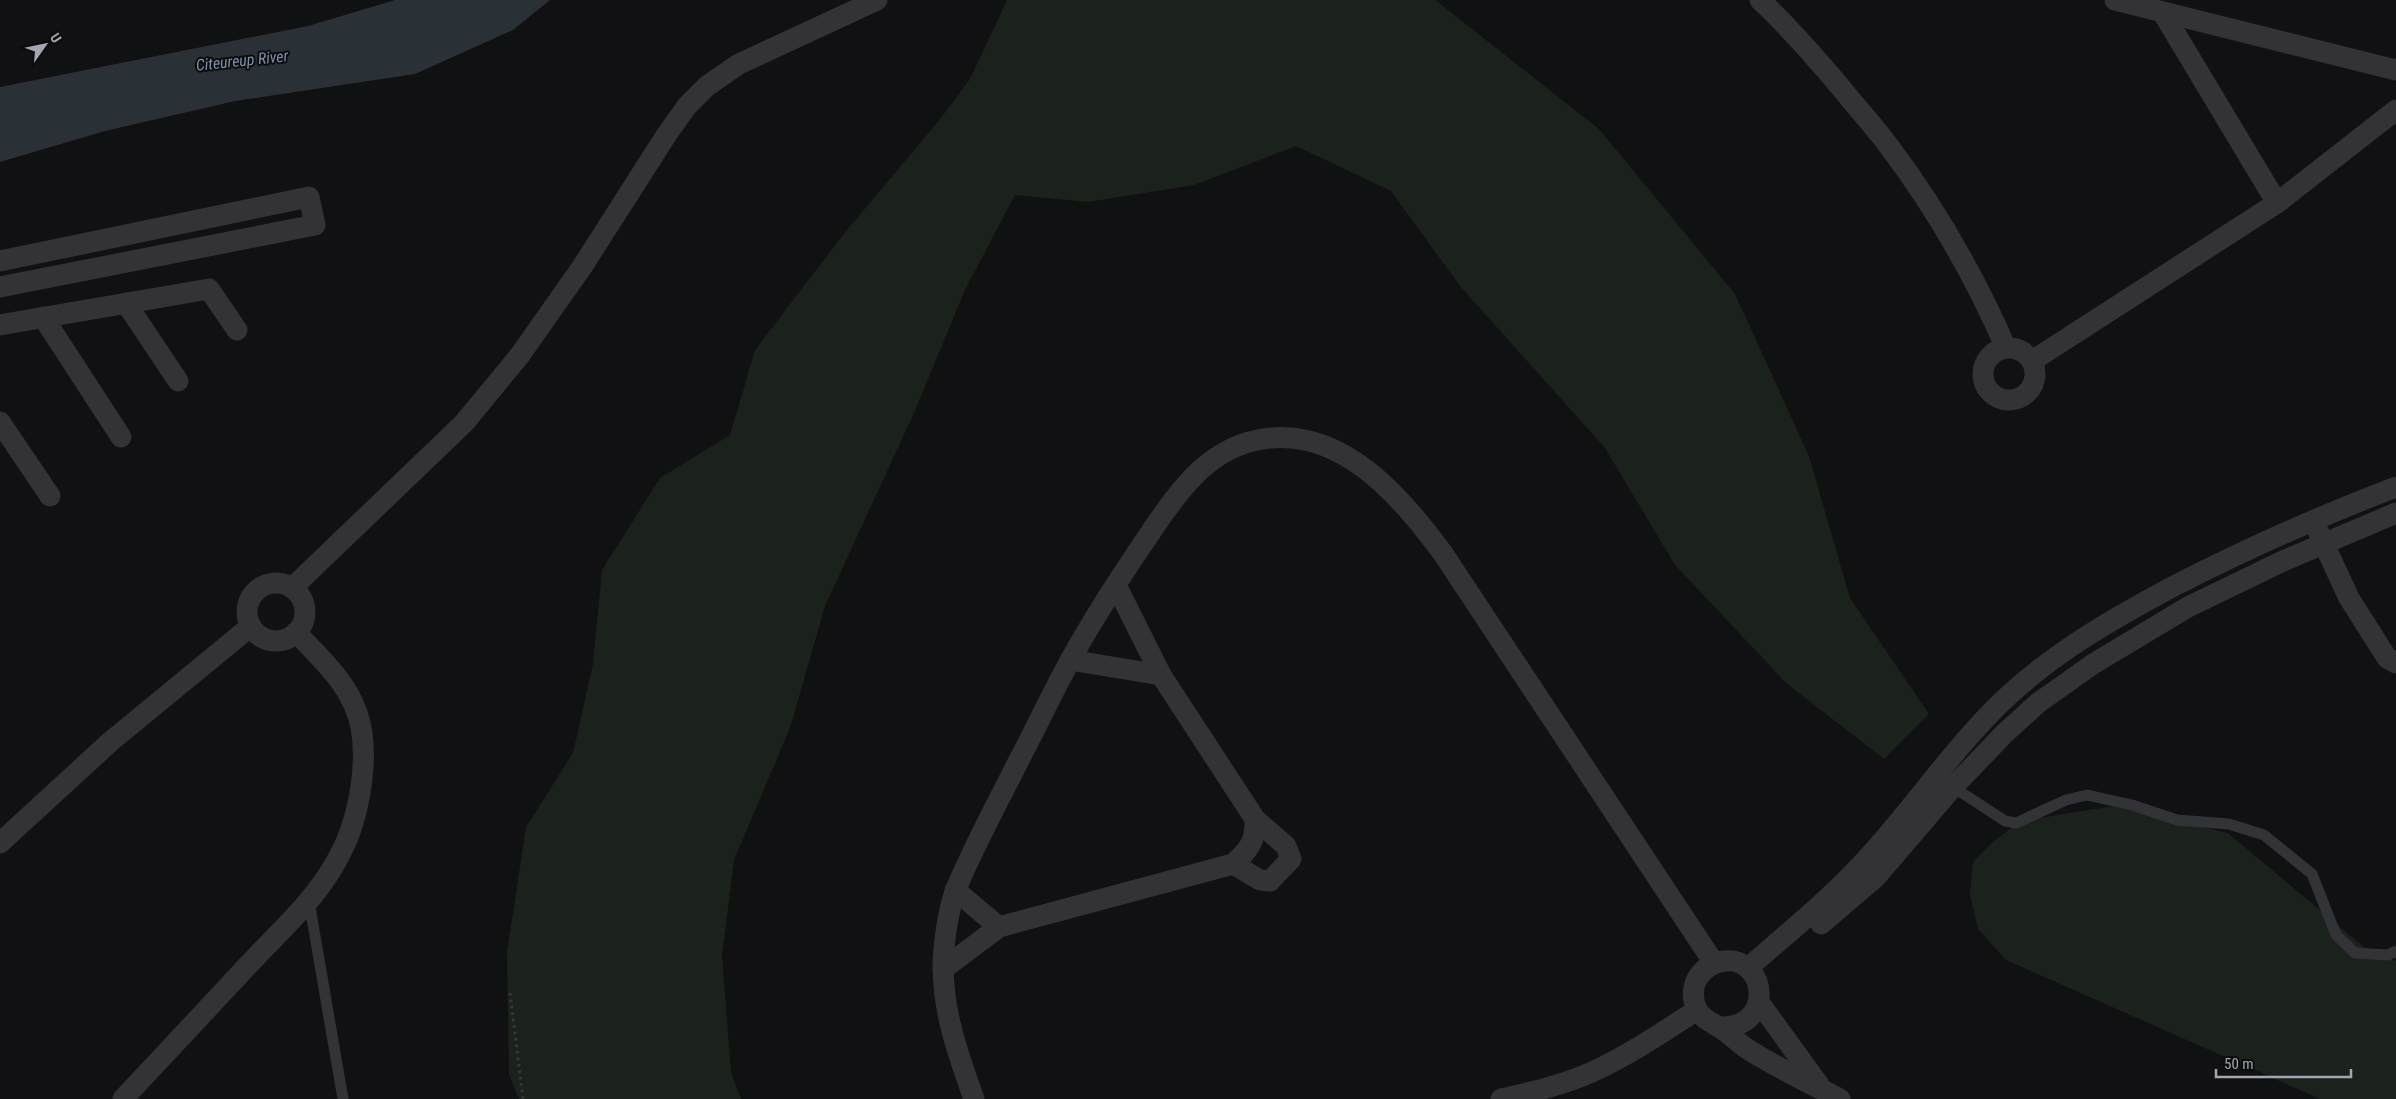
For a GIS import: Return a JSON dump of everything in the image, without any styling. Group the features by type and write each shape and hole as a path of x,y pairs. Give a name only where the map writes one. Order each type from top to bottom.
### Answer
{"street":[{"path":"292,588 464,423 520,355 582,267 687,106 707,86 739,64 877,0"},
{"path":"1760,0 1784,9 1798,37 1888,145 1925,198 1980,294 2006,348"},
{"path":"2115,0 2163,14 2396,70"},
{"path":"2163,14 2277,203"},
{"path":"2032,361 2277,203 2396,110"},
{"path":"0,261 309,197 315,225 0,287"},
{"path":"0,324 209,288 237,330"},
{"path":"126,303 178,381"},
{"path":"43,317 121,437"},
{"path":"2006,348 2016,349 2025,353 2032,361 2034,380 2031,388 2024,395 2016,399 2006,400 1997,398 1990,392 1982,374 1989,357 1996,351 2006,348"},
{"path":"0,422 50,496"},
{"path":"974,1099 946,1014 943,969 949,918 955,890 1070,660 1116,585 1167,508 1194,476 1211,461 1229,450 1257,440 1281,437 1298,438 1334,450 1360,464 1388,486 1416,516 1444,555 1714,963"},
{"path":"1752,974 1873,852 1966,740 2010,694 2055,657 2135,606 2313,520 2396,487"},
{"path":"1752,974 1876,877 1952,787 2004,733 2038,703 2093,664 2188,607 2396,512"},
{"path":"2313,520 2349,598 2387,658 2396,663"},
{"path":"271,583 282,583 292,588 304,604 302,624 296,632 283,640 267,639 258,634 251,626 248,616 248,604 261,587 271,583"},
{"path":"1116,585 1161,674 1256,819 1286,846 1291,859 1270,881 1260,880 1233,864"},
{"path":"0,843 110,742 251,626"},
{"path":"123,1099 309,901 338,859 348,835 359,800 363,755 362,734 354,704 340,683 296,632"},
{"path":"1070,660 1161,674"},
{"path":"943,969 999,927 1233,864 1254,842 1256,819"},
{"path":"955,890 999,927"},
{"path":"1719,1027 1732,1027 1744,1023 1753,1014 1759,1002 1760,990 1752,974 1737,962 1725,960 1714,963 1702,971 1695,983 1693,997 1698,1010 1706,1021 1719,1027 1746,1048 1831,1094"},
{"path":"1759,1002 1831,1094"},
{"path":"1501,1099 1542,1090 1591,1072 1626,1054 1698,1010"}],"lane":[{"path":"1952,787 2005,821 2016,823 2066,800 2087,795 2132,805 2177,820 2229,824 2264,835 2312,874 2336,935 2355,953 2388,955 2396,951"},
{"path":"309,901 343,1099"}],"path":[{"path":"510,993 523,1099"}],"shaded area":[{"path":"1007,0 1435,0 1439,3 1599,129 1735,294 1809,456 1850,598 1929,714 1884,759 1786,683 1675,565 1605,448 1460,286 1391,191 1296,146 1194,185 1088,202 1015,195 965,290 914,413 825,606 790,728 734,860 722,956 731,1072 741,1099 519,1099 509,1075 507,952 526,827 573,753 593,664 602,570 660,478 730,435 755,350 842,236 941,118 970,79"},
{"path":"2113,806 2228,833 2371,953 2396,961 2396,1099 2320,1099 2006,960 1978,929 1970,895 1973,862 1995,840 2021,821"}],"water":[{"name":"Citeureup River","path":"395,0 550,0 513,30 415,74 235,101 105,131 0,162 0,87 308,26"}]}
